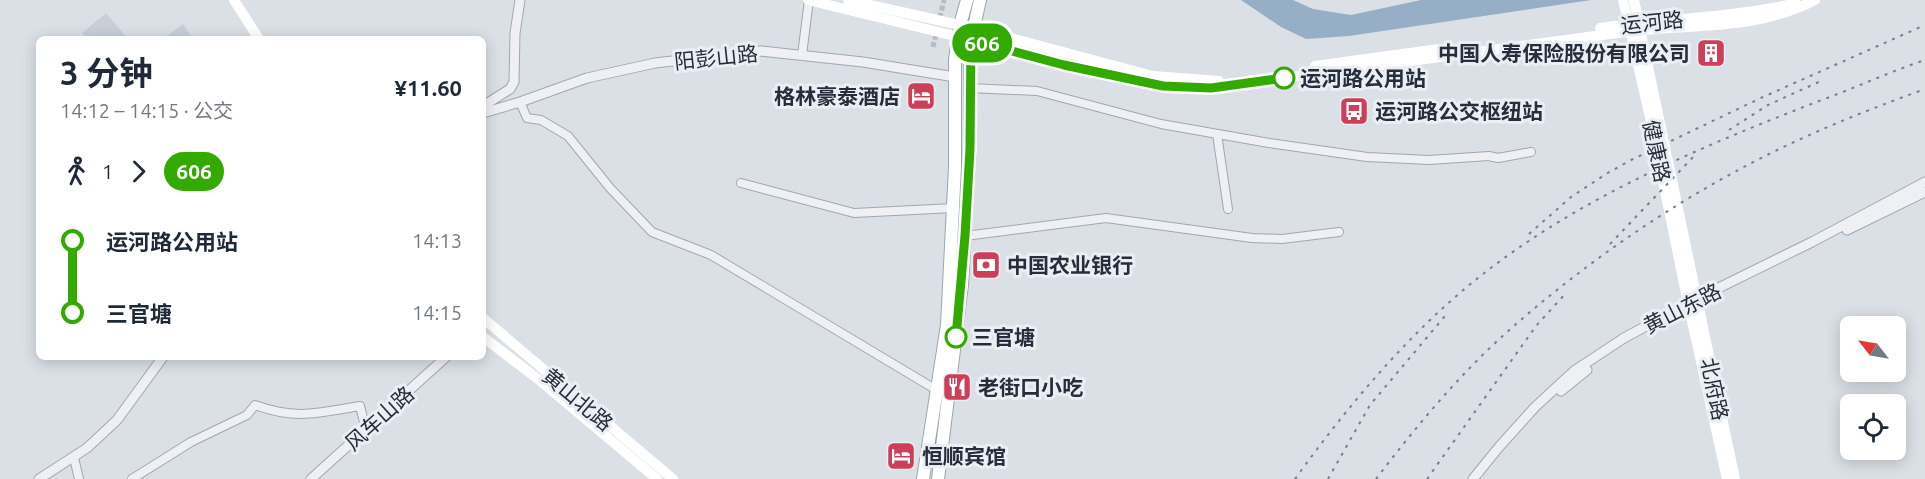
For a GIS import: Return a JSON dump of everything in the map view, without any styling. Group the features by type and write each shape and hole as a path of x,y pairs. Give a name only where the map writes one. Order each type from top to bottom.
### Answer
{"main road":[{"path":"234,0 257,36"},
{"path":"808,0 959,31"},
{"path":"848,0 959,31"},
{"path":"924,479 947,325 954,208 955,77 959,31 967,0"},
{"path":"938,479 965,236 970,149 972,34 980,0"},
{"name":"运河路","path":"959,31 1064,65 1163,86 1211,88 1737,14 1788,5 1798,0"},
{"name":"运河路","path":"1634,27 1742,24 1766,19 1815,0"},
{"name":"健康路","path":"1629,3 1692,304"},
{"name":"北府路","path":"1692,304 1727,479"},
{"name":"北府路","path":"1692,304 1735,479"},
{"name":"黄山北路","path":"486,321 673,479"},
{"name":"黄山北路","path":"486,339 538,379 657,479"}],"street":[{"path":"486,104 510,89 514,82 515,33 520,0"},
{"path":"802,55 808,0"},
{"name":"阳彭山路","path":"486,111 520,102 587,78 655,63 761,51 863,62 955,77"},
{"path":"970,88 1038,91 1161,124 1367,158 1429,160 1489,156 1498,158 1531,152"},
{"path":"520,102 527,118 541,120 568,136 610,188 652,232 711,255 937,391 949,396"},
{"path":"1217,134 1228,209"},
{"name":"黄山东路","path":"1473,479 1535,407 1574,371 1624,338 1925,182"},
{"path":"741,183 854,213 954,208"},
{"name":"黄山东路","path":"1480,479 1542,409 1580,375 1629,342 1692,304 1925,192"},
{"path":"965,236 1106,218 1252,238 1282,239 1339,232"},
{"path":"39,479 74,458 117,420 161,360"},
{"name":"风车山路","path":"311,479 443,360"},
{"path":"132,479 191,442 247,416 255,405 281,413 304,416 360,406 366,429"},
{"path":"74,458 79,479"}],"shaded area":[{"path":"106,13 125,36 85,36 82,33"},
{"path":"183,24 191,36 167,36"}],"water":[{"path":"1241,0 1293,0 1313,9 1351,15 1421,0 1591,0 1349,36 1306,39 1281,27"}],"tunnel":[{"path":"933,47 944,0"}],"railway":[{"path":"1529,234 1571,197 1629,161 1763,97 1925,25"},
{"path":"1295,479 1350,407 1410,340 1454,298 1537,235 1582,208 1675,161 1771,120 1925,60"},
{"path":"1729,130 1768,105 1821,81"},
{"path":"1376,479 1438,403 1488,350 1539,305 1607,252 1680,203 1756,161 1826,128 1925,89"},
{"path":"1610,244 1697,153"},
{"path":"1427,479 1536,326 1566,293"},
{"path":"1328,479 1370,405 1445,316"}],"bus line":[{"name":"606","path":"956,337 962,285 970,149 971,40 1064,65 1163,86 1211,88 1284,78"}],"place":[{"name":"中国人寿保险股份有限公司","path":"1711,53"},
{"name":"运河路公用站","path":"1284,78"},
{"name":"格林豪泰酒店","path":"921,96"},
{"name":"运河路公交枢纽站","path":"1354,111"},
{"name":"中国农业银行","path":"986,265"},
{"name":"三官塘","path":"956,337"},
{"name":"老街口小吃","path":"957,387"},
{"name":"恒顺宾馆","path":"901,456"}]}
